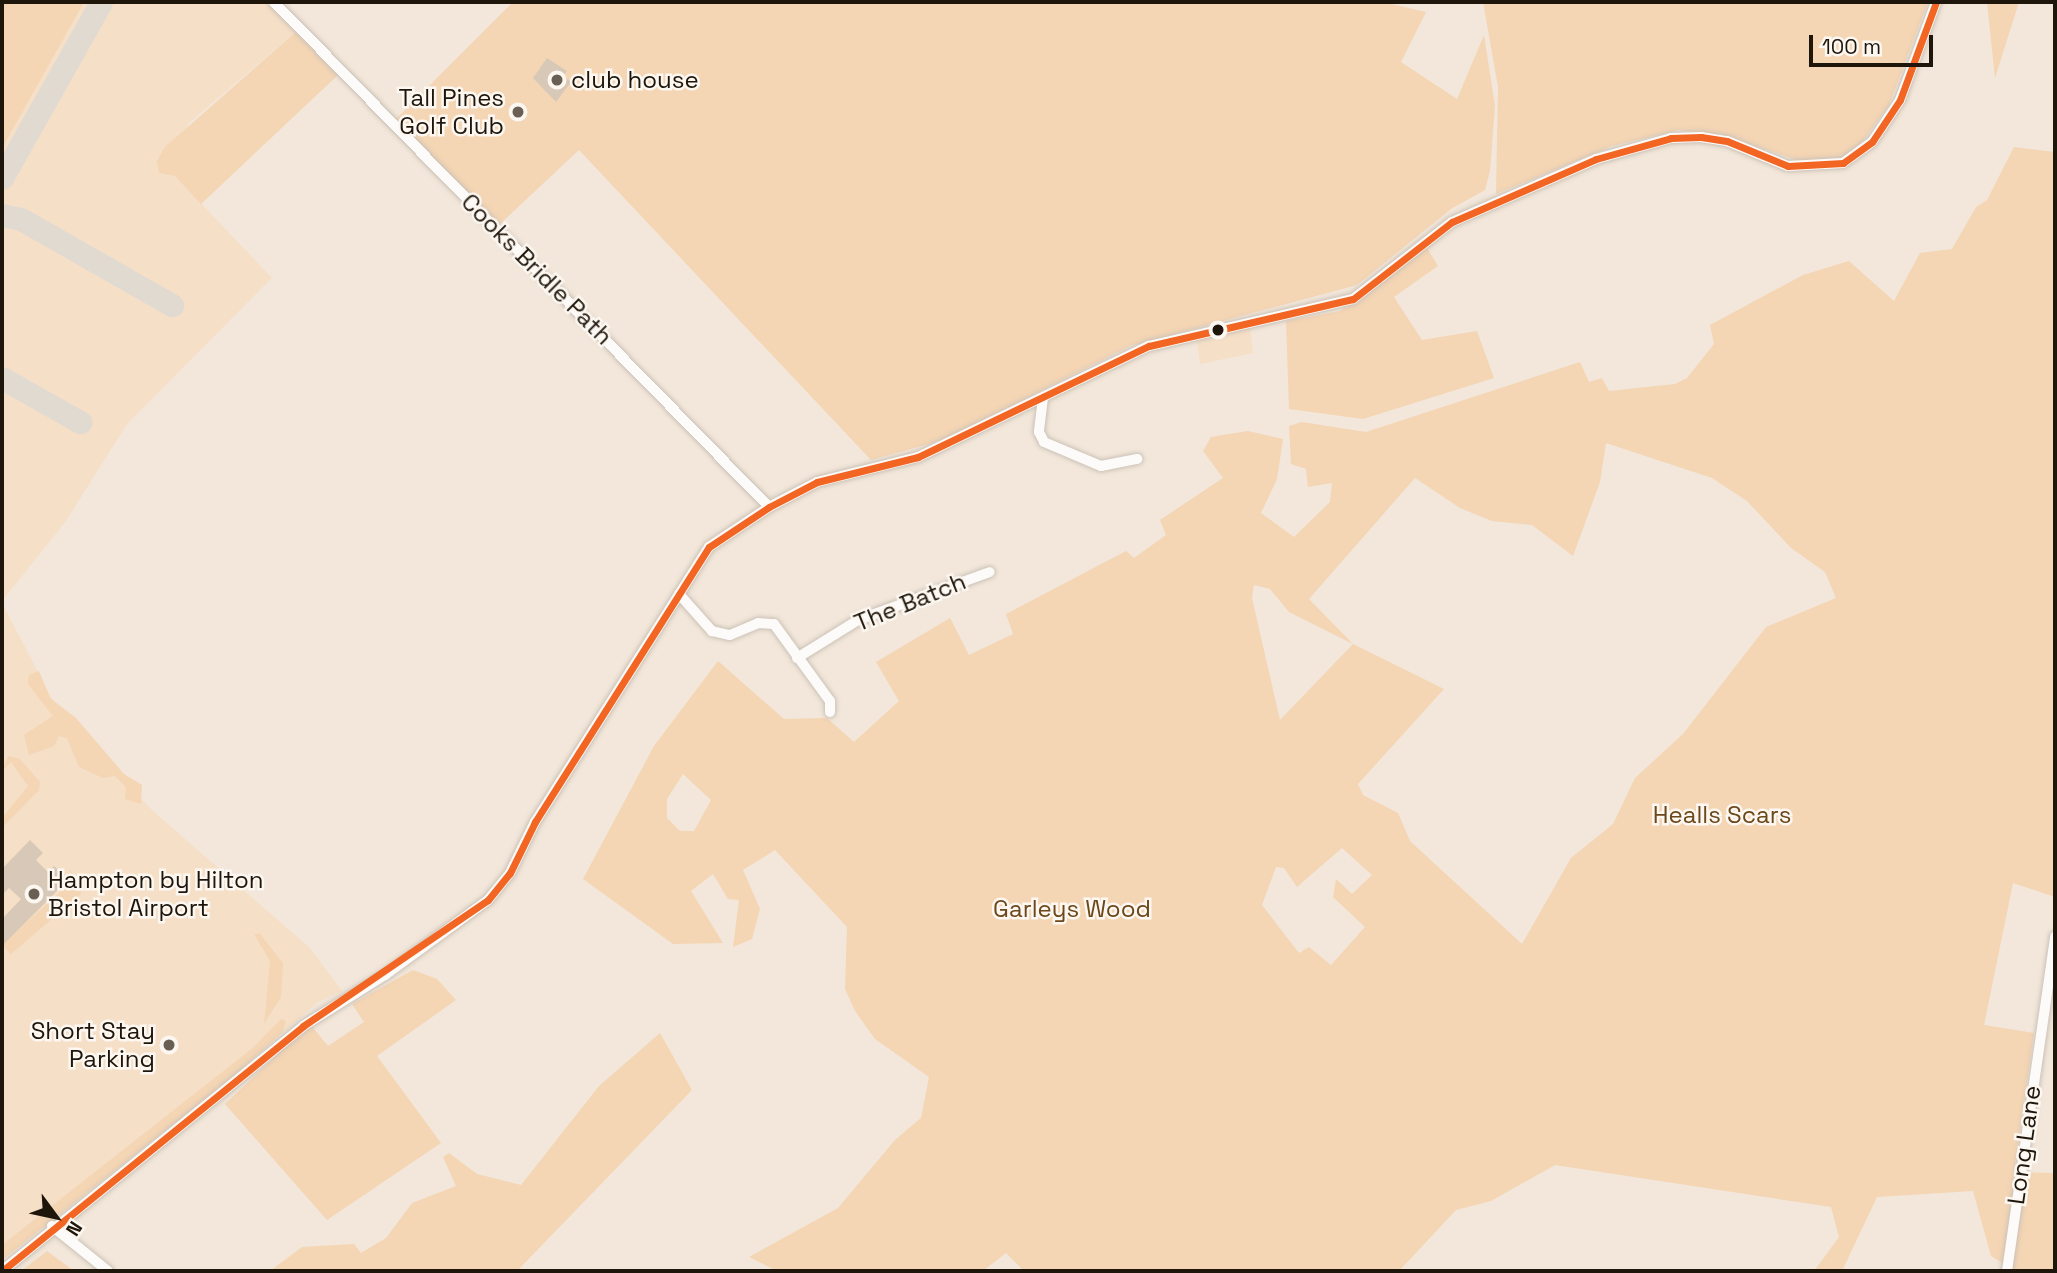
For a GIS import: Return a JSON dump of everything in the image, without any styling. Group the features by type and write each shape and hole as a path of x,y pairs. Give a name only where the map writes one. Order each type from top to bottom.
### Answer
{"street":[{"name":"Cooks Bridle Path","path":"274,2 769,507"},
{"path":"2,1271 52,1226 303,1026 385,975 500,887 535,822 709,547 769,507 817,482 918,457 1149,346 1353,299 1452,222 1595,159 1671,138 1727,141 1788,166 1843,163 1872,142 1900,100 1936,2"},
{"path":"1043,398 1039,432 1044,442 1101,466 1138,459"},
{"name":"The Batch","path":"797,658 858,620 990,572"},
{"path":"679,594 712,631 730,635 758,623 774,624 830,701 830,712"},
{"name":"Long Lane","path":"2007,1271 2055,936"},
{"path":"52,1226 108,1271"}],"shaded area":[{"path":"2,2 269,2 297,31 190,122 159,173 175,176 272,278 127,424 66,521 2,601"},
{"path":"1250,328 1253,353 1200,364 1197,338"},
{"path":"2,603 62,718 153,811 310,948 342,991 318,1002 226,1082 2,1260"}],"green space":[{"path":"2,2 84,2 2,148"},
{"name":"Tall Pines Golf Club","path":"513,2 1383,2 1426,12 1401,62 1457,99 1484,35 1495,106 1490,171 1485,190 1451,209 1357,285 1130,346 940,441 871,460 579,150 500,224 395,120"},
{"path":"1483,2 1928,2 1889,105 1860,145 1839,160 1805,163 1724,135 1678,130 1612,146 1496,194 1498,87"},
{"path":"1987,2 2019,2 1995,78"},
{"path":"297,31 338,75 201,204 175,176 159,173 157,161 165,147"},
{"path":"2014,147 2055,152 2055,897 2013,883 1984,1025 2034,1033 2014,1172 2055,1173 2055,1271 2015,1271 1991,1256 1973,1191 1877,1197 1842,1271 1814,1271 1839,1237 1831,1207 1555,1165 1491,1201 1456,1210 1399,1271 1024,1271 1006,1253 983,1271 777,1271 749,1257 838,1208 895,1140 921,1118 929,1077 875,1039 855,1011 845,989 847,927 775,850 743,870 760,909 752,939 733,947 739,900 728,899 713,874 691,891 723,943 673,944 583,879 654,746 718,661 784,719 827,718 854,742 899,701 876,662 950,618 969,655 1013,634 1006,614 1126,551 1134,558 1166,535 1160,520 1223,478 1203,451 1211,437 1248,431 1283,439 1277,479 1261,513 1294,537 1330,502 1332,483 1308,487 1306,469 1291,464 1289,426 1302,422 1366,432 1580,362 1589,382 1602,378 1609,391 1675,384 1687,378 1714,344 1710,325 1803,275 1849,261 1894,301 1920,253 1952,249 1976,207 1987,200","holes":["1606,443 1712,478 1747,501 1791,548 1825,572 1836,598 1766,627 1683,734 1635,778 1613,824 1571,858 1522,944 1410,841 1398,813 1363,795 1358,784 1444,689 1353,644 1309,599 1415,478 1460,508 1492,521 1532,525 1573,556 1600,482","1254,585 1270,589 1289,612 1353,644 1280,720 1252,598","683,774 711,800 694,831 680,831 667,818 667,799","1342,848 1372,875 1352,894 1336,879 1333,897 1365,927 1331,965 1309,947 1299,953 1262,905 1276,867 1284,868 1297,887"]},
{"path":"1427,248 1438,266 1394,297 1422,340 1477,331 1494,378 1363,419 1289,409 1286,321 1340,311"},
{"path":"39,671 50,698 76,718 124,774 142,785 141,804 125,799 126,787 115,776 103,778 79,767 67,738 59,736 54,746 29,755 24,735 53,716 28,684 29,675"},
{"path":"8,756 20,759 40,782 39,790 2,828 2,818 28,786 11,762 2,771"},
{"path":"69,869 81,883 81,894 11,954 2,945 73,880"},
{"path":"254,934 260,934 283,963 281,997 264,1024 270,961"},
{"path":"413,970 437,979 456,1000 377,1056 441,1143 327,1220 225,1104 310,1024 328,1046 364,1022 352,1004"},
{"path":"281,1019 286,1021 282,1033 226,1082 2,1260 2,1245 254,1047"},
{"path":"660,1033 692,1090 517,1271 270,1271 302,1247 354,1244 361,1253 386,1238 412,1203 456,1186 443,1157 449,1153 477,1174 521,1185 599,1086"},
{"path":"47,1251 74,1271 21,1271"}],"building":[{"name":"club house","path":"547,58 567,71 563,76 571,82 556,102 533,78"},
{"name":"Hampton by Hilton Bristol Airport","path":"30,840 43,853 36,860 48,872 54,866 69,879 2,946 2,919 21,899 9,888 2,895 2,869"}],"taxiway":[{"path":"2,178 101,2"},
{"path":"2,215 21,219 172,305"},
{"path":"2,378 80,422"}],"transit line":[{"path":"2,1271 303,1026 488,900 510,873 535,822 709,547 769,507 817,482 918,457 1149,346 1353,299 1452,222 1596,159 1671,138 1701,137 1727,141 1788,166 1843,163 1872,142 1900,100 1936,2"}],"place":[{"name":"club house","path":"557,80"},
{"name":"Tall Pines Golf Club","path":"518,112"},
{"name":"Hampton by Hilton Bristol Airport","path":"34,894"},
{"name":"Short Stay Parking","path":"169,1045"}],"park label":[{"name":"Healls Scars","path":"1722,815"},
{"name":"Garleys Wood","path":"1072,909"}]}
